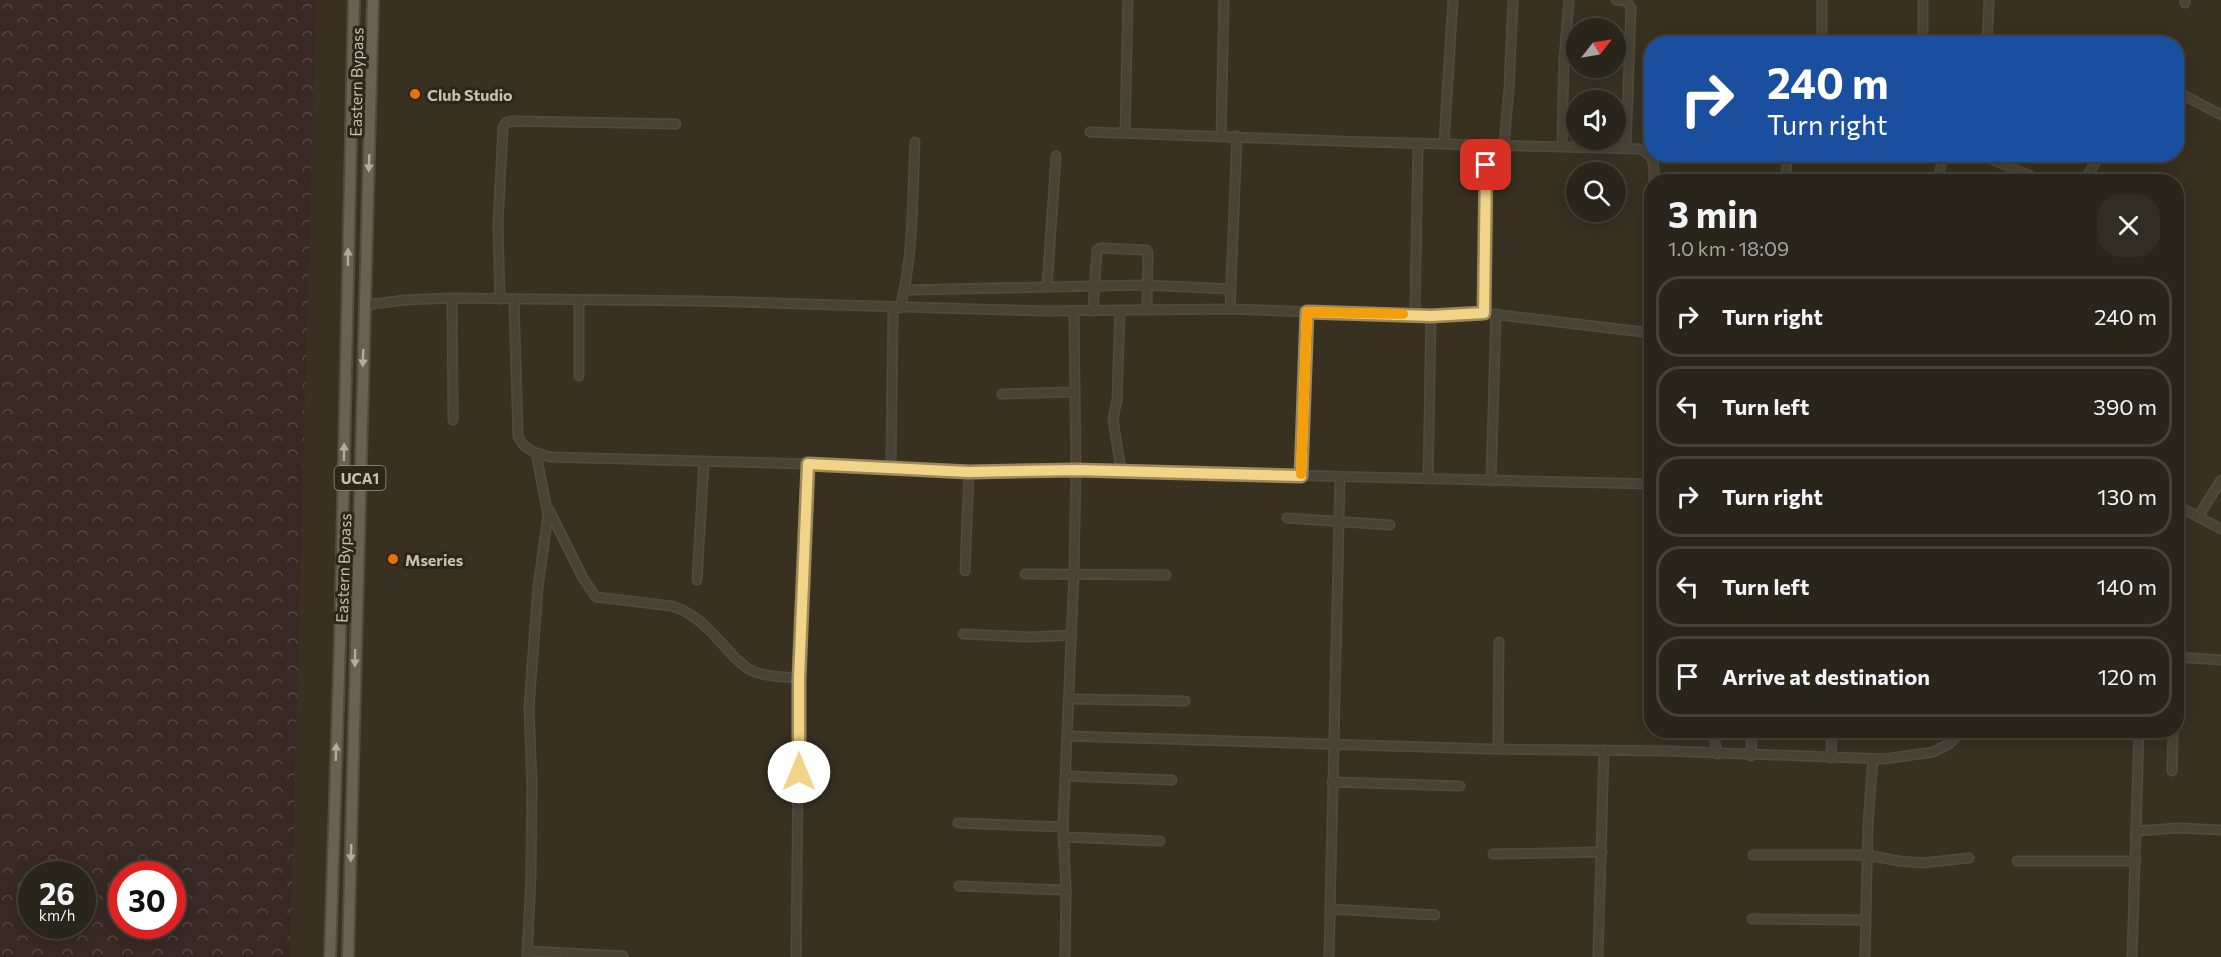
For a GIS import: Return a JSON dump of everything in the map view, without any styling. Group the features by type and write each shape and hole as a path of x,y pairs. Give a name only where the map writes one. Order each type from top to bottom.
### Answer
{"main road":[{"name":"Eastern Bypass","path":"330,957 354,0"},
{"name":"Eastern Bypass","path":"348,957 373,0"},
{"path":"335,783 353,785"}],"street":[{"path":"1125,133 1128,0"},
{"path":"1221,136 1224,0"},
{"path":"1444,143 1453,0"},
{"path":"1504,145 1513,0"},
{"path":"1562,146 1564,59 1569,0"},
{"path":"1616,0 1626,1 1631,8 1626,148 1644,151"},
{"path":"1822,0 1822,36"},
{"path":"1923,0 1923,36"},
{"path":"1987,36 1989,0"},
{"path":"2184,95 2221,115"},
{"path":"500,298 498,194 503,128 507,123 513,120 676,124"},
{"path":"1090,132 1566,146"},
{"path":"1230,309 1237,136"},
{"path":"891,468 897,308 905,290 910,244 915,142"},
{"path":"1415,315 1418,143"},
{"path":"1484,313 1487,144"},
{"path":"1047,287 1056,156"},
{"path":"1998,162 2026,174"},
{"path":"1093,310 1097,250 1101,248 1146,250 1147,310"},
{"path":"905,290 1148,285 1231,289"},
{"path":"452,298 453,420"},
{"path":"365,305 405,300 500,298 1074,311 1230,309 1431,316 1484,313 1644,332"},
{"path":"514,299 518,436 523,446 550,457 808,464 969,472 1076,470 1644,484"},
{"path":"579,301 579,376"},
{"path":"1120,310 1117,400 1113,419 1121,471"},
{"path":"1065,957 1064,827 1076,470 1074,311"},
{"path":"1301,476 1307,312"},
{"path":"1491,481 1496,314"},
{"path":"1428,479 1431,316"},
{"path":"1002,394 1075,392"},
{"path":"536,453 547,507 529,707 532,743 531,876 527,954 623,956"},
{"path":"697,580 704,461"},
{"path":"796,957 799,678 808,464"},
{"path":"965,571 969,472"},
{"path":"1329,957 1340,477"},
{"path":"2198,517 2221,480"},
{"path":"547,507 583,578 596,597 681,609 709,629 736,659 750,670 769,675 799,678"},
{"path":"2184,509 2221,529"},
{"path":"1287,518 1390,525"},
{"path":"1025,573 1166,575"},
{"path":"963,634 1030,637 1072,635"},
{"path":"1498,749 1499,642"},
{"path":"2184,658 2221,660"},
{"path":"1070,699 1185,701"},
{"path":"1068,736 1873,759 1933,753 1955,738"},
{"path":"1714,738 1717,754"},
{"path":"1751,756 1752,738"},
{"path":"1831,758 1832,738"},
{"path":"2132,957 2139,738"},
{"path":"2172,771 2173,738"},
{"path":"1598,957 1604,750"},
{"path":"1865,957 1867,855 1873,759"},
{"path":"1066,776 1172,780"},
{"path":"1332,782 1461,786"},
{"path":"958,823 1064,827"},
{"path":"2137,831 2178,828 2221,830"},
{"path":"1064,837 1160,841"},
{"path":"1493,854 1602,852"},
{"path":"1753,855 1867,855 1922,863 1969,858"},
{"path":"2017,861 2136,861"},
{"path":"959,886 1066,890"},
{"path":"1330,909 1435,915"},
{"path":"1752,919 1866,920"}],"green space":[{"path":"0,0 316,0 290,957 0,957"}],"slow traffic":[{"path":"1301,474 1306,393 1307,312 1403,314"}],"place":[{"name":"Club Studio","path":"415,94"},
{"name":"Mseries","path":"393,559"}],"route":[{"path":"799,772 799,678 808,464 969,472 1076,470 1301,476 1306,393 1307,312 1431,316 1484,313 1486,165"}]}
